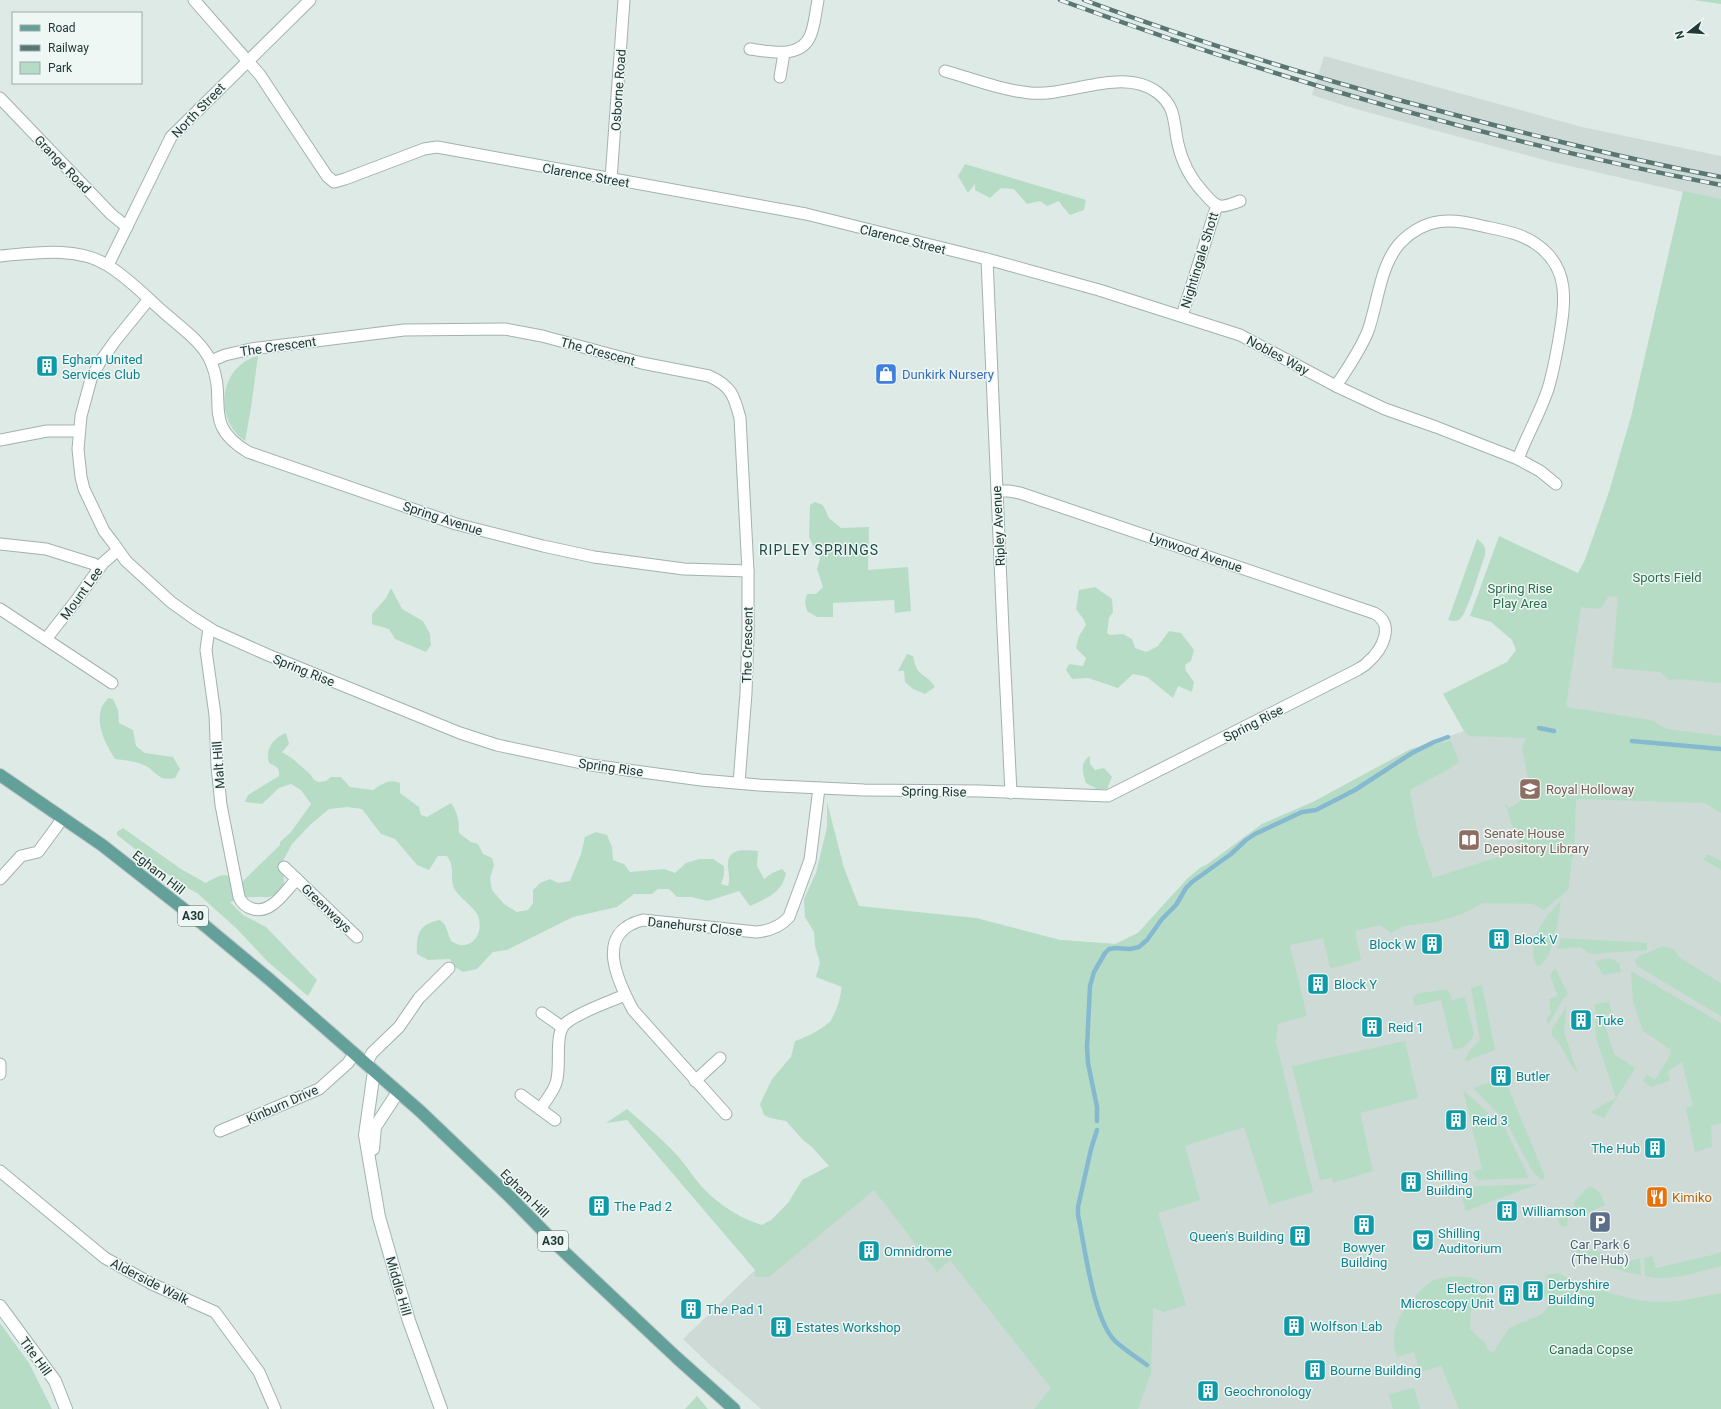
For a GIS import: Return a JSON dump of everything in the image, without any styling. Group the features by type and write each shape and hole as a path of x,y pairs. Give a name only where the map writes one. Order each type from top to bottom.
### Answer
{"main road":[{"name":"Egham Hill","path":"0,775 102,845 204,925 269,979 398,1092 510,1197 558,1246 676,1357 734,1409"}],"street":[{"path":"194,0 246,61"},
{"name":"North Street","path":"108,265 171,137 246,61 310,0"},
{"name":"Osborne Road","path":"611,180 624,0"},
{"path":"750,49 784,53 797,49 809,39 812,32 818,0"},
{"path":"780,77 784,53"},
{"name":"Clarence Street","path":"246,61 260,75 327,176 334,182 345,180 424,150 437,147 611,180 806,214 987,259"},
{"name":"Nightingale Shott","path":"945,71 1010,90 1031,93 1051,92 1117,82 1135,83 1151,88 1164,98 1172,110 1176,125 1178,144 1189,172 1210,200 1221,206 1240,201"},
{"name":"Grange Road","path":"0,98 111,214 127,227"},
{"name":"Nightingale Shott","path":"1182,316 1217,205"},
{"path":"1336,386 1358,350 1368,330 1390,258 1401,242 1411,234 1434,222 1456,220 1525,237 1537,244 1554,260 1563,284 1564,306 1554,365 1548,389 1518,459"},
{"path":"0,256 59,252 88,256 108,265 199,344 211,361"},
{"name":"Nobles Way","path":"987,259 1099,290 1240,335 1385,410 1436,427 1518,459 1540,471 1556,484"},
{"name":"Ripley Avenue","path":"987,259 1011,793"},
{"name":"Spring Rise","path":"149,300 115,341 100,362 91,379 86,394 79,431 79,462 84,489 104,531 126,561 171,602 209,628 244,645 409,714 460,734 497,745 591,765 739,783 819,788 1108,796 1367,664 1381,646 1386,636 1386,630"},
{"name":"The Crescent","path":"211,361 224,355 251,349 404,330 505,329 542,336 642,363 709,376 728,388 734,395 740,418 748,571 746,693 739,783"},
{"name":"Spring Avenue","path":"211,361 216,380 219,420 223,430 237,446 248,452 456,524 543,546 594,557 684,569 748,571"},
{"path":"0,440 47,431 79,431"},
{"name":"Lynwood Avenue","path":"997,491 1014,491 1358,608 1379,616 1385,625 1386,630"},
{"path":"0,544 46,549 94,564 99,568"},
{"name":"Mount Lee","path":"46,639 99,568 118,550"},
{"path":"0,609 112,683"},
{"name":"Malt Hill","path":"209,628 206,642 206,657 215,715 217,766 221,805 241,902"},
{"name":"Danehurst Close","path":"726,1114 643,1023 633,1010 625,995 614,966 613,948 615,939 621,931 629,925 643,920 756,932 767,931 782,924 789,917 810,860 819,788"},
{"path":"0,879 21,856 38,852 63,818"},
{"name":"Greenways","path":"284,867 357,937"},
{"name":"Greenways","path":"241,902 247,907 260,910 269,907 276,902 296,879"},
{"path":"370,1067 372,1053 399,1027 419,998 449,968"},
{"path":"540,1109 557,1082 559,1034 562,1027 573,1019 625,995"},
{"path":"542,1013 562,1027"},
{"name":"Kinburn Drive","path":"220,1130 319,1089 348,1063 354,1054"},
{"path":"696,1081 720,1058"},
{"path":"0,1064 0,1074"},
{"name":"Middle Hill","path":"370,1067 365,1135 366,1150 370,1160 379,1217 409,1321 441,1409"},
{"name":"Middle Hill","path":"370,1160 375,1127 398,1092"},
{"path":"521,1095 555,1120"},
{"name":"Alderside Walk","path":"0,1171 105,1258 152,1284 215,1312 259,1372 274,1409"},
{"name":"Tite Hill","path":"0,1306 55,1381 66,1409"}],"shaded area":[{"name":"Royal Holloway","path":"1324,56 1582,127 1721,156 1721,1409 761,1409 709,1364 683,1339 755,1270 849,1166 831,1020 839,1003 842,986 816,977 820,963 815,945 976,918 1060,940 1116,944 1138,933 1187,879 1262,824 1313,802 1411,749 1464,731 1537,726 1578,573 1585,560 1609,492 1631,417 1683,192 1548,161 1356,109 1312,95"}],"green space":[{"path":"1693,0 1721,0 1721,4"},
{"path":"965,164 1086,200 1084,210 1070,215 1059,201 1047,206 1040,201 1027,204 1014,189 1001,188 990,198 975,190 975,184 968,193 958,176"},
{"path":"1683,191 1721,199 1721,683 1676,679 1669,680 1660,672 1612,668 1618,597 1609,596 1600,609 1581,607 1566,707 1651,720 1667,729 1721,736 1721,813 1705,803 1576,799 1574,857 1572,858 1568,890 1544,910 1533,904 1483,903 1462,914 1436,922 1404,926 1391,933 1380,925 1355,931 1361,960 1333,968 1330,967 1323,938 1290,945 1307,1016 1278,1024 1276,1042 1313,1192 1269,1205 1244,1127 1185,1146 1200,1200 1158,1213 1186,1305 1164,1312 1153,1308 1151,1373 1138,1409 1034,1409 1051,1388 950,1260 937,1272 874,1190 769,1277 755,1277 755,1270 627,1120 606,1123 627,1109 669,1146 703,1188 716,1200 738,1215 762,1225 771,1220 788,1203 802,1180 829,1166 786,1121 770,1118 764,1115 760,1104 772,1079 791,1057 795,1041 825,1026 832,1019 840,1000 842,987 816,977 820,963 815,945 814,932 805,917 804,899 816,873 827,827 827,802 844,868 859,906 976,918 1060,940 1115,944 1138,933 1187,879 1201,867 1208,864 1262,824 1313,802 1411,749 1451,741 1459,762 1410,790 1417,830 1433,878 1520,850 1505,803 1509,808 1530,795 1522,749 1526,738 1469,736 1464,731 1443,694 1507,662 1516,650 1512,640 1491,622 1470,616 1499,536 1578,573 1585,560 1609,492 1631,417"},
{"path":"258,356 245,441 235,431 228,420 225,407 225,394 228,381 235,370 245,362"},
{"path":"815,502 823,505 829,518 841,528 869,527 868,570 908,567 911,611 895,613 894,600 833,603 833,617 817,617 807,611 805,602 807,594 816,594 823,587 817,569 820,559 809,537 810,505"},
{"path":"1477,539 1485,548 1485,555 1474,589 1460,619 1456,621 1448,620"},
{"path":"1095,587 1112,599 1113,612 1109,618 1107,633 1110,635 1123,634 1132,639 1135,648 1146,652 1158,646 1169,631 1181,633 1194,650 1191,661 1185,665 1186,671 1194,682 1192,692 1178,686 1173,698 1147,677 1133,674 1118,688 1088,678 1072,679 1066,670 1069,664 1083,666 1086,658 1076,648 1079,636 1086,625 1076,609 1079,590"},
{"path":"391,588 402,609 423,621 430,634 431,645 426,652 395,639 389,629 372,624 372,614 386,598"},
{"path":"907,654 913,656 919,672 932,682 935,687 925,694 913,689 905,682 904,671 898,671"},
{"path":"108,698 113,699 118,710 119,723 133,730 136,746 145,753 173,757 180,769 175,778 164,778 144,765 115,759 105,742 100,722 100,715 103,705"},
{"path":"286,733 289,744 282,752 293,759 310,774 314,780 319,782 326,781 331,777 341,777 350,787 373,790 389,781 400,783 400,793 419,807 421,815 427,817 451,803 458,817 459,833 471,842 478,844 483,854 492,858 494,865 490,878 492,890 504,904 517,912 528,910 533,903 533,890 540,883 550,879 558,883 570,881 581,854 585,837 596,832 607,835 612,847 613,860 624,864 630,872 664,869 675,873 686,863 699,859 713,859 724,866 724,875 721,884 728,886 728,861 730,856 737,851 747,850 758,851 757,866 764,879 772,873 782,869 786,873 784,880 778,890 773,894 750,906 739,891 708,901 691,897 677,897 669,889 658,889 652,894 634,894 617,907 573,917 507,950 493,952 477,969 463,972 455,967 450,959 428,960 417,954 417,941 420,931 427,924 433,922 440,920 445,925 451,941 459,945 471,943 478,935 480,925 479,919 472,907 454,888 452,869 447,856 438,856 429,870 417,865 395,839 381,834 362,809 347,807 329,809 311,824 292,844 283,861 284,884 278,894 269,897 247,897 230,902 243,915 266,927 317,980 308,996 267,961 236,928 197,893 182,885 117,835 117,832 123,828 181,869 206,883 223,875 242,882 280,845 280,842 291,832 311,804 301,790 291,784 279,788 262,804 245,802 248,795 279,776 279,771 277,768 269,763 268,753 274,741"},
{"path":"1090,756 1090,764 1095,770 1104,768 1112,777 1107,789 1097,789 1086,783 1083,765"},
{"path":"1707,855 1721,861 1721,870 1703,859"},
{"path":"1561,901 1552,947 1548,956 1538,967 1534,959 1534,941 1543,922"},
{"path":"1561,938 1647,943 1647,950 1590,954 1580,947 1557,949"},
{"path":"1663,946 1674,949 1680,958 1721,983 1721,1016 1637,966 1635,960 1639,956"},
{"path":"1610,958 1619,963 1621,972 1603,975 1595,961"},
{"path":"1555,968 1568,994 1563,999 1548,1025 1546,1018 1551,1014 1549,999 1558,996 1550,975"},
{"path":"1631,971 1721,1023 1721,1123 1711,1126 1712,1147 1695,1152 1686,1108 1693,1106 1682,1062 1668,1071 1670,1081 1651,1087 1643,1081 1647,1075 1655,1080 1671,1054 1670,1049 1643,1031 1633,1001"},
{"path":"1482,985 1495,1050 1464,1062 1469,1051 1480,1040 1471,988"},
{"path":"1443,990 1449,991 1452,1000 1465,997 1474,1034 1464,1047 1453,1049 1441,1000 1415,1006 1413,1000 1414,996 1420,993"},
{"path":"1609,1002 1612,1013 1602,1016 1614,1054 1635,1068 1604,1118 1590,1112 1616,1098 1596,1038 1595,1004"},
{"path":"1567,1006 1564,1033 1578,1074 1552,1035 1552,1029"},
{"path":"1405,1041 1418,1098 1360,1113 1373,1171 1333,1183 1332,1178 1320,1180 1292,1066"},
{"path":"1504,1077 1545,1177 1542,1180 1533,1172 1506,1122 1473,1088"},
{"path":"1463,1090 1505,1128 1529,1178 1478,1180 1472,1172 1482,1169"},
{"path":"1539,1184 1466,1211 1461,1194 1475,1186"},
{"path":"1589,1186 1600,1193 1605,1205 1585,1214 1584,1211 1573,1213 1575,1201"},
{"path":"1569,1205 1567,1226 1561,1226 1558,1221"},
{"path":"1574,1245 1595,1250 1624,1262 1640,1258 1641,1275 1625,1272 1571,1252"},
{"path":"1721,1252 1721,1266 1683,1276 1662,1278 1645,1275 1644,1258 1652,1256 1656,1268"},
{"name":"Canada Copse","path":"1557,1273 1617,1295 1654,1302 1679,1301 1721,1293 1721,1409 1459,1409 1441,1366 1420,1372 1414,1352 1397,1357 1394,1340 1396,1325 1399,1318 1418,1293 1432,1281 1447,1277 1460,1276 1471,1277 1480,1282 1488,1299 1471,1311 1470,1329 1485,1343 1488,1350 1493,1353 1509,1328 1542,1314 1548,1307 1544,1292 1547,1275"},
{"path":"0,1323 29,1363 52,1409 0,1409"},
{"path":"1414,1388 1420,1409 1393,1409 1389,1394"},
{"path":"697,1396 708,1409 685,1409"}],"waterway":[{"path":"1539,728 1554,731"},
{"path":"1097,1121 1097,1107 1088,1063 1087,1047 1090,986 1094,972 1105,953 1109,949 1130,949 1139,947 1147,940 1162,919 1176,905 1186,888 1192,882 1231,854 1255,834 1302,812 1316,810 1355,790 1412,753 1448,737"},
{"path":"1632,741 1721,749"},
{"path":"1097,1130 1091,1149 1078,1207 1078,1215 1091,1282 1095,1300 1107,1331 1115,1341 1147,1365"}],"railway":[{"path":"1060,0 1222,56 1387,106 1553,149 1721,185"},
{"path":"1084,0 1238,53 1395,99 1557,141 1721,177"}],"place":[{"name":"Egham United Services Club","path":"47,366"},
{"name":"Dunkirk Nursery","path":"886,374"},
{"name":"Royal Holloway","path":"1530,789"},
{"name":"Senate House Depository Library","path":"1469,840"},
{"name":"Block V","path":"1499,939"},
{"name":"Block W","path":"1432,944"},
{"name":"Block Y","path":"1318,984"},
{"name":"Tuke","path":"1581,1020"},
{"name":"Reid 1","path":"1372,1027"},
{"name":"Butler","path":"1501,1076"},
{"name":"Reid 3","path":"1456,1120"},
{"name":"The Hub","path":"1655,1148"},
{"name":"Shilling Building","path":"1411,1182"},
{"name":"Kimiko","path":"1657,1197"},
{"name":"The Pad 2","path":"599,1206"},
{"name":"Williamson","path":"1507,1211"},
{"name":"Car Park 6 (The Hub)","path":"1600,1222"},
{"name":"Bowyer Building","path":"1364,1225"},
{"name":"Queen's Building","path":"1300,1236"},
{"name":"Shilling Auditorium","path":"1423,1240"},
{"name":"Omnidrome","path":"869,1251"},
{"name":"Derbyshire Building","path":"1533,1291"},
{"name":"Electron Microscopy Unit","path":"1509,1295"},
{"name":"The Pad 1","path":"691,1309"},
{"name":"Wolfson Lab","path":"1294,1326"},
{"name":"Estates Workshop","path":"781,1327"},
{"name":"Bourne Building","path":"1315,1370"},
{"name":"Geochronology","path":"1208,1391"}],"district":[{"name":"RIPLEY SPRINGS","path":"819,550"}],"park label":[{"name":"Sports Field","path":"1667,577"},
{"name":"Spring Rise Play Area","path":"1520,596"}]}
